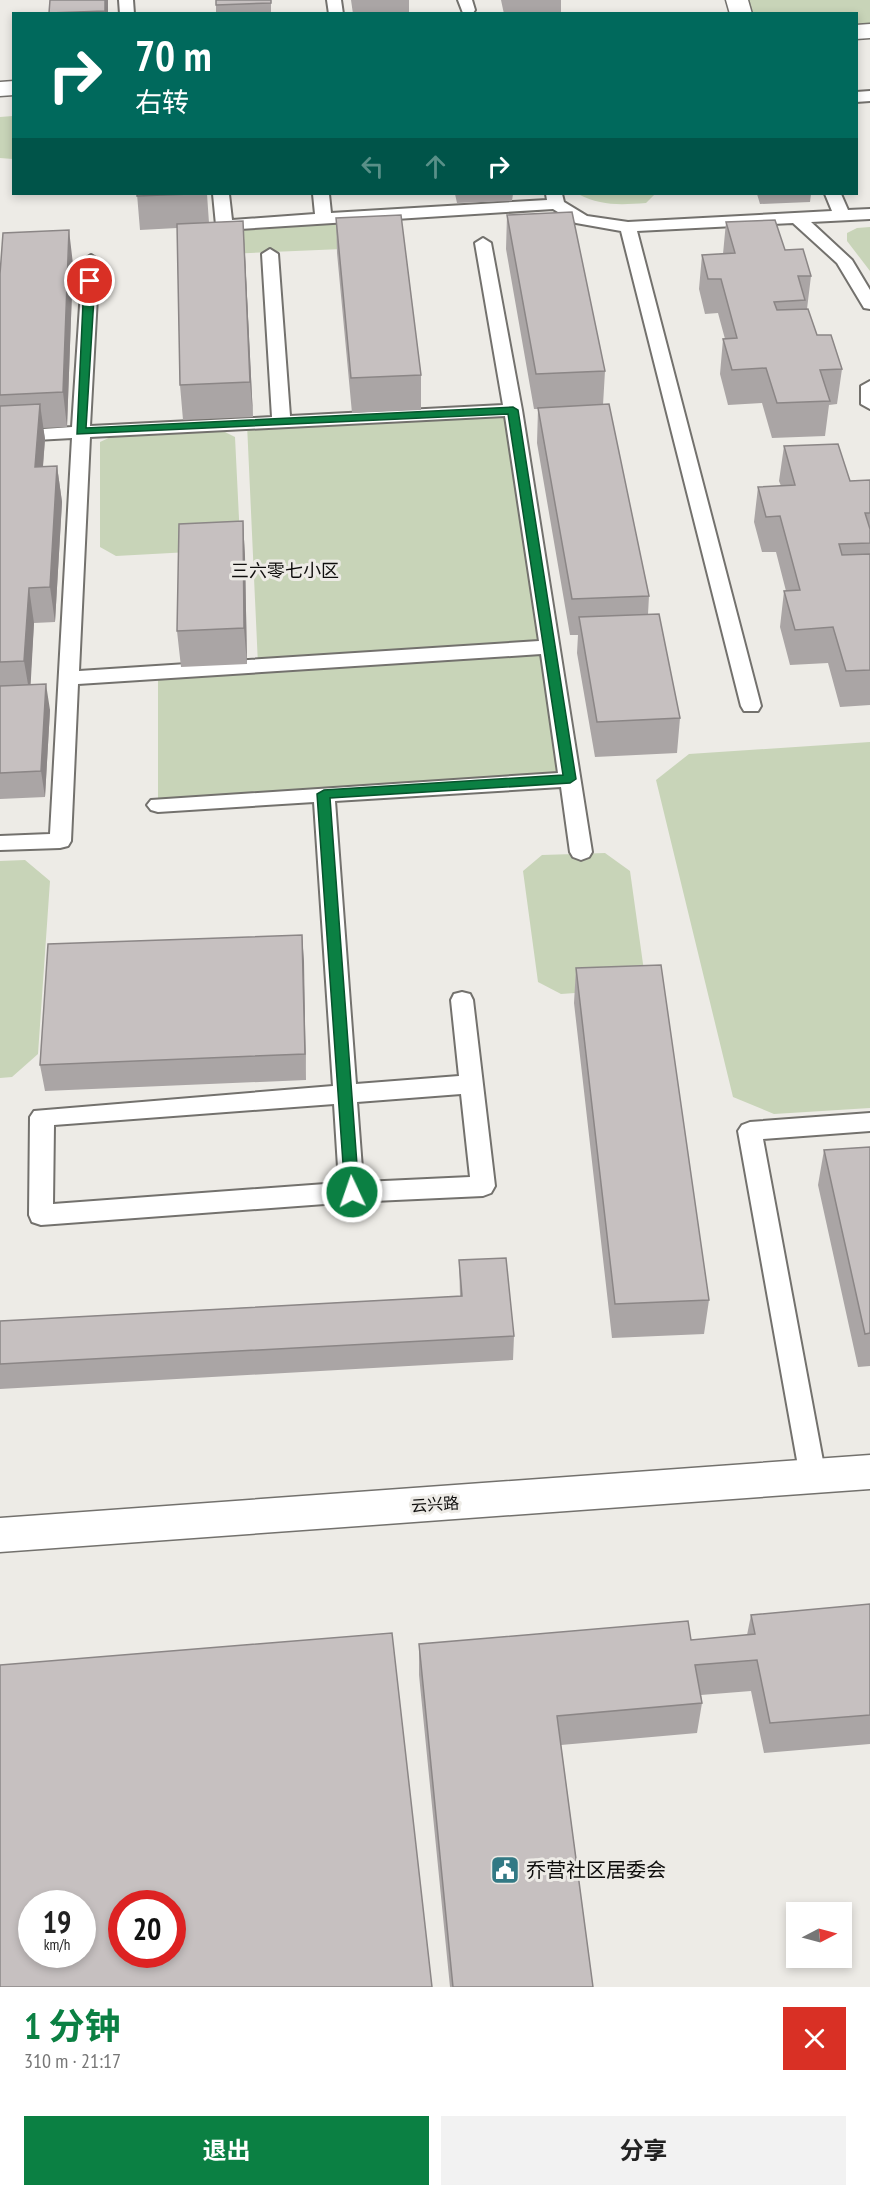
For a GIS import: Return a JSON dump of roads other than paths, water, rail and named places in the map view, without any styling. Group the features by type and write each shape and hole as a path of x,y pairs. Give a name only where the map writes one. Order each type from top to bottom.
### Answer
{"main road":[{"name":"云兴路","path":"0,1535 870,1472"}],"lane":[{"path":"221,195 224,225 324,219 555,199 582,220 628,227 870,214"},
{"path":"321,195 324,219"},
{"path":"833,195 842,216"},
{"path":"797,218 844,260 870,304"},
{"path":"628,227 751,706"},
{"path":"483,243 513,410 581,852"},
{"path":"270,254 281,422"},
{"path":"0,843 60,841 91,260"},
{"path":"870,386 870,404"},
{"path":"0,437 513,410"},
{"path":"68,678 549,647"},
{"path":"158,805 570,779"},
{"path":"324,794 352,1192"},
{"path":"462,1000 472,1084 483,1186 352,1192 41,1215 42,1117 472,1084"},
{"path":"813,1477 750,1131 870,1122"}],"place":[{"name":"乔营社区居委会","path":"505,1870"}],"district":[{"name":"三六零七小区","path":"285,571"}]}
